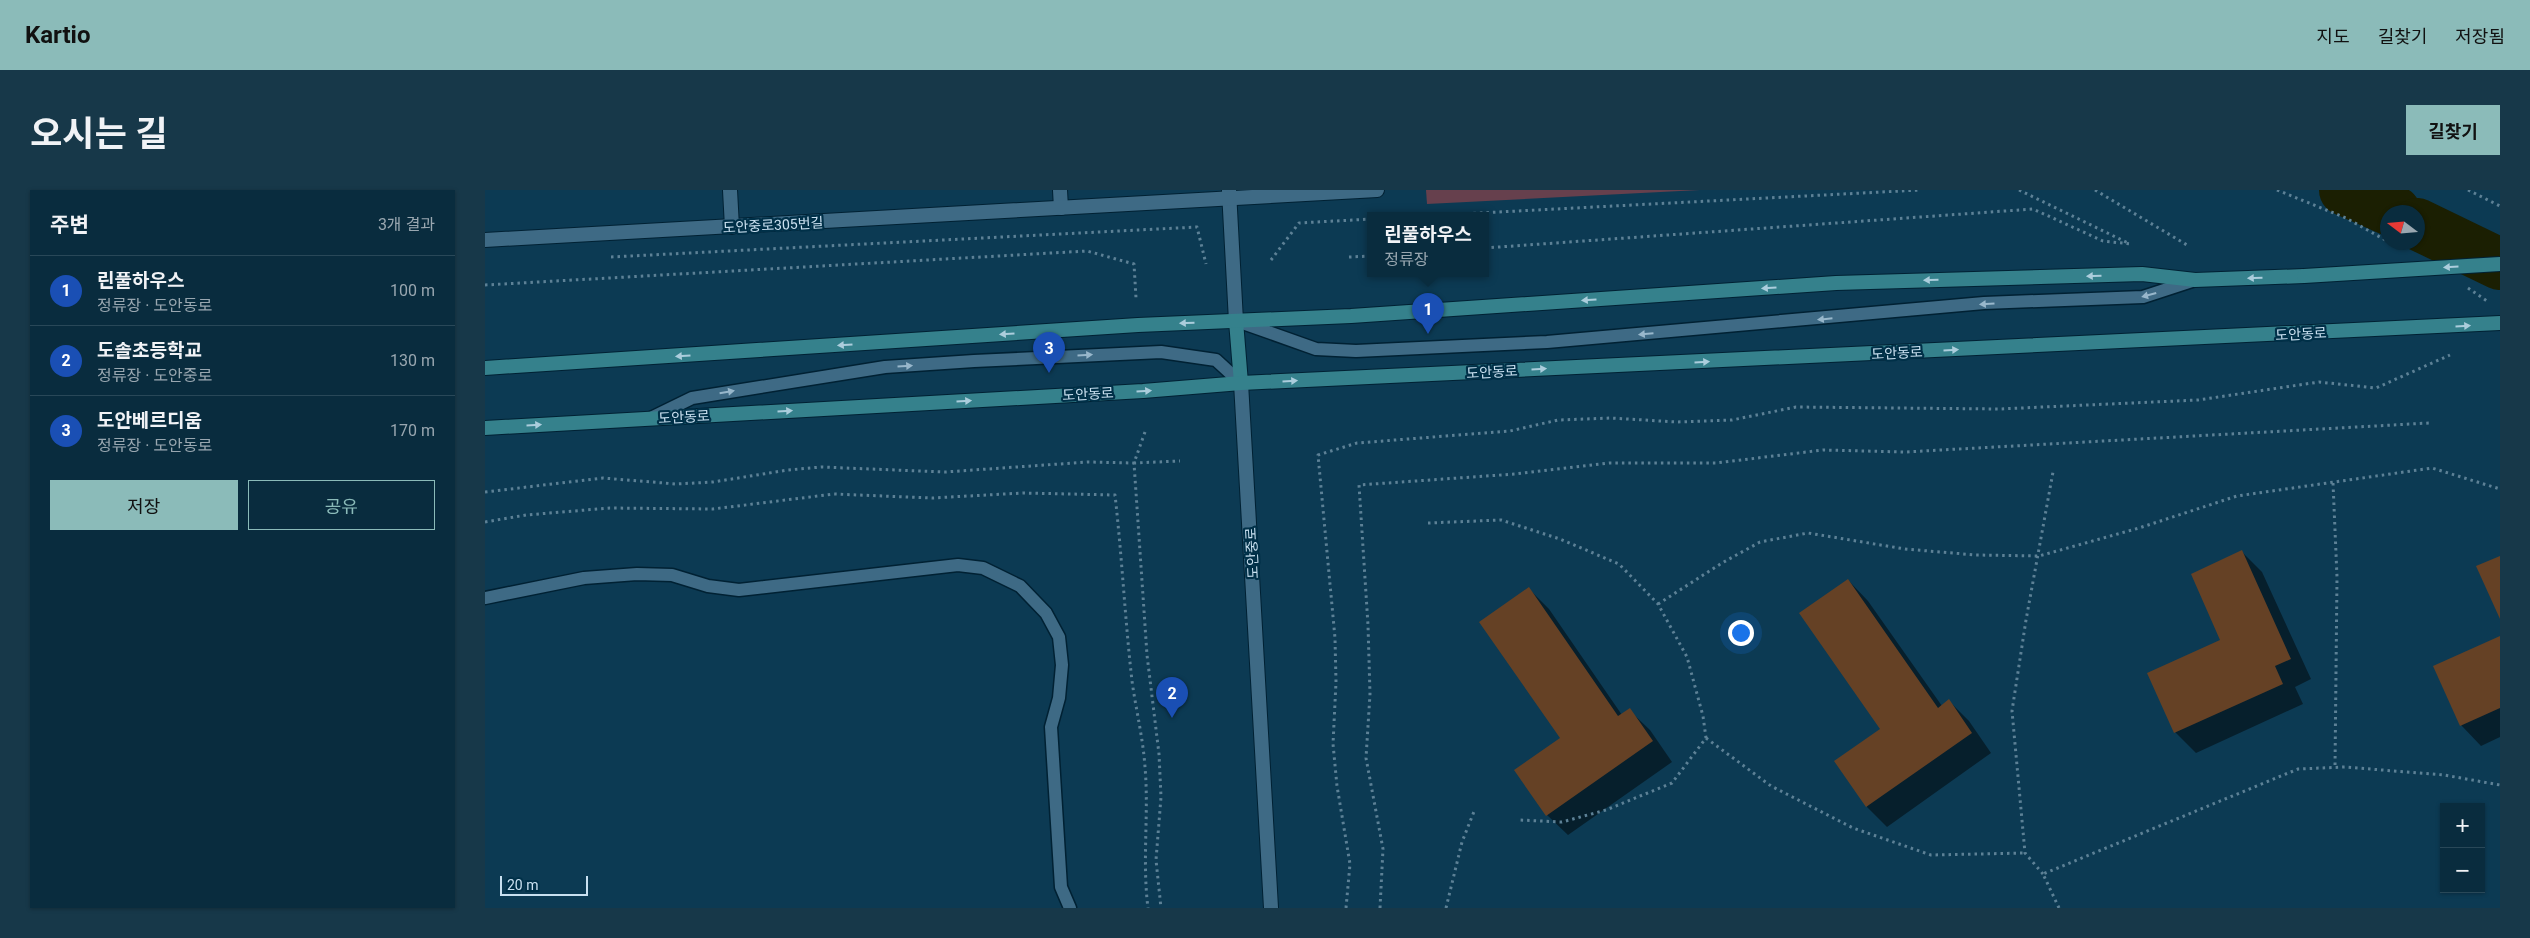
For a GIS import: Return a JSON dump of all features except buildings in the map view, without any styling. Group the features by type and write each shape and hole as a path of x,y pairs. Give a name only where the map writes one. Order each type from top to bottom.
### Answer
{"main road":[{"path":"485,368 1138,325 1351,316 1836,283 2142,274 2195,280 2304,276 2500,264"},
{"name":"도안중로","path":"1236,321 1241,383"},
{"name":"도안동로","path":"485,428 1241,383 2500,323"}],"street":[{"path":"730,190 732,227"},
{"path":"1060,190 1061,208"},
{"path":"1230,194 1377,190"},
{"name":"도안중로305번길","path":"485,240 1061,208 1230,194"},
{"name":"도안중로","path":"1230,194 1236,321"},
{"name":"도안중로","path":"1241,383 1271,908"}],"lane":[{"path":"1236,321 1316,349 1365,350 1547,342 1985,303 2143,297 2195,280"},
{"path":"649,419 692,398 885,368 973,361 1161,352 1216,360 1241,383"},
{"path":"485,598 584,578 637,574 673,575 708,586 739,590 957,565 983,568 1020,586 1046,613 1059,637 1062,665 1059,698 1051,727 1061,887 1070,908"}],"path":[{"path":"1489,212 1920,190"},
{"path":"1489,248 2033,209 2103,241 2131,244 2019,190"},
{"path":"2095,190 2187,245"},
{"path":"2277,190 2346,218 2380,237"},
{"path":"2468,190 2500,206"},
{"path":"1271,260 1299,223 1367,219"},
{"path":"604,258 1197,227 1206,264"},
{"path":"485,285 1087,250 1134,264 1137,298"},
{"path":"1349,257 1367,256"},
{"path":"1346,908 1350,864 1337,786 1334,753 1335,638 1318,455 1357,443 1509,431 1558,420 1611,418 1677,422 1732,420 1796,407 1999,409 2197,400 2319,382 2376,388 2450,355"},
{"path":"1380,908 1383,849 1366,758 1369,694 1368,625 1359,485 1515,474 1609,463 1716,464 1823,450 1905,452 2429,423"},
{"path":"1145,432 1134,462 1180,461"},
{"path":"1658,604 1722,563 1760,542 1808,533 1905,549 1976,555 2039,556 2139,528 2237,496 2432,468 2500,489"},
{"path":"2053,472 2026,620 2012,711 2025,854 2043,874 2059,908"},
{"path":"2333,483 2337,577 2335,767"},
{"path":"485,522 526,515 610,508 713,509 834,494 932,498 1023,493 1115,495 1132,680 1145,767 1147,803 1144,846 1147,908"},
{"path":"1428,523 1501,520 1560,539 1619,564 1658,604 1687,657 1703,716 1706,738 1672,783 1606,810 1562,822 1520,820"},
{"path":"1706,738 1771,786 1853,828 1931,855 2025,854"},
{"path":"2043,874 2298,770 2335,767 2444,775 2500,785"},
{"path":"1446,908 1462,842 1475,809"}],"shaded area":[{"path":"1426,190 1700,190 1427,204"}],"waterway":[{"path":"2345,190 2380,205"},
{"path":"2425,228 2500,264"}],"place":[{"name":"린풀하우스","path":"1428,334"},
{"name":"도안베르디움","path":"1049,373"},
{"name":"도솔초등학교","path":"1172,718"}]}
